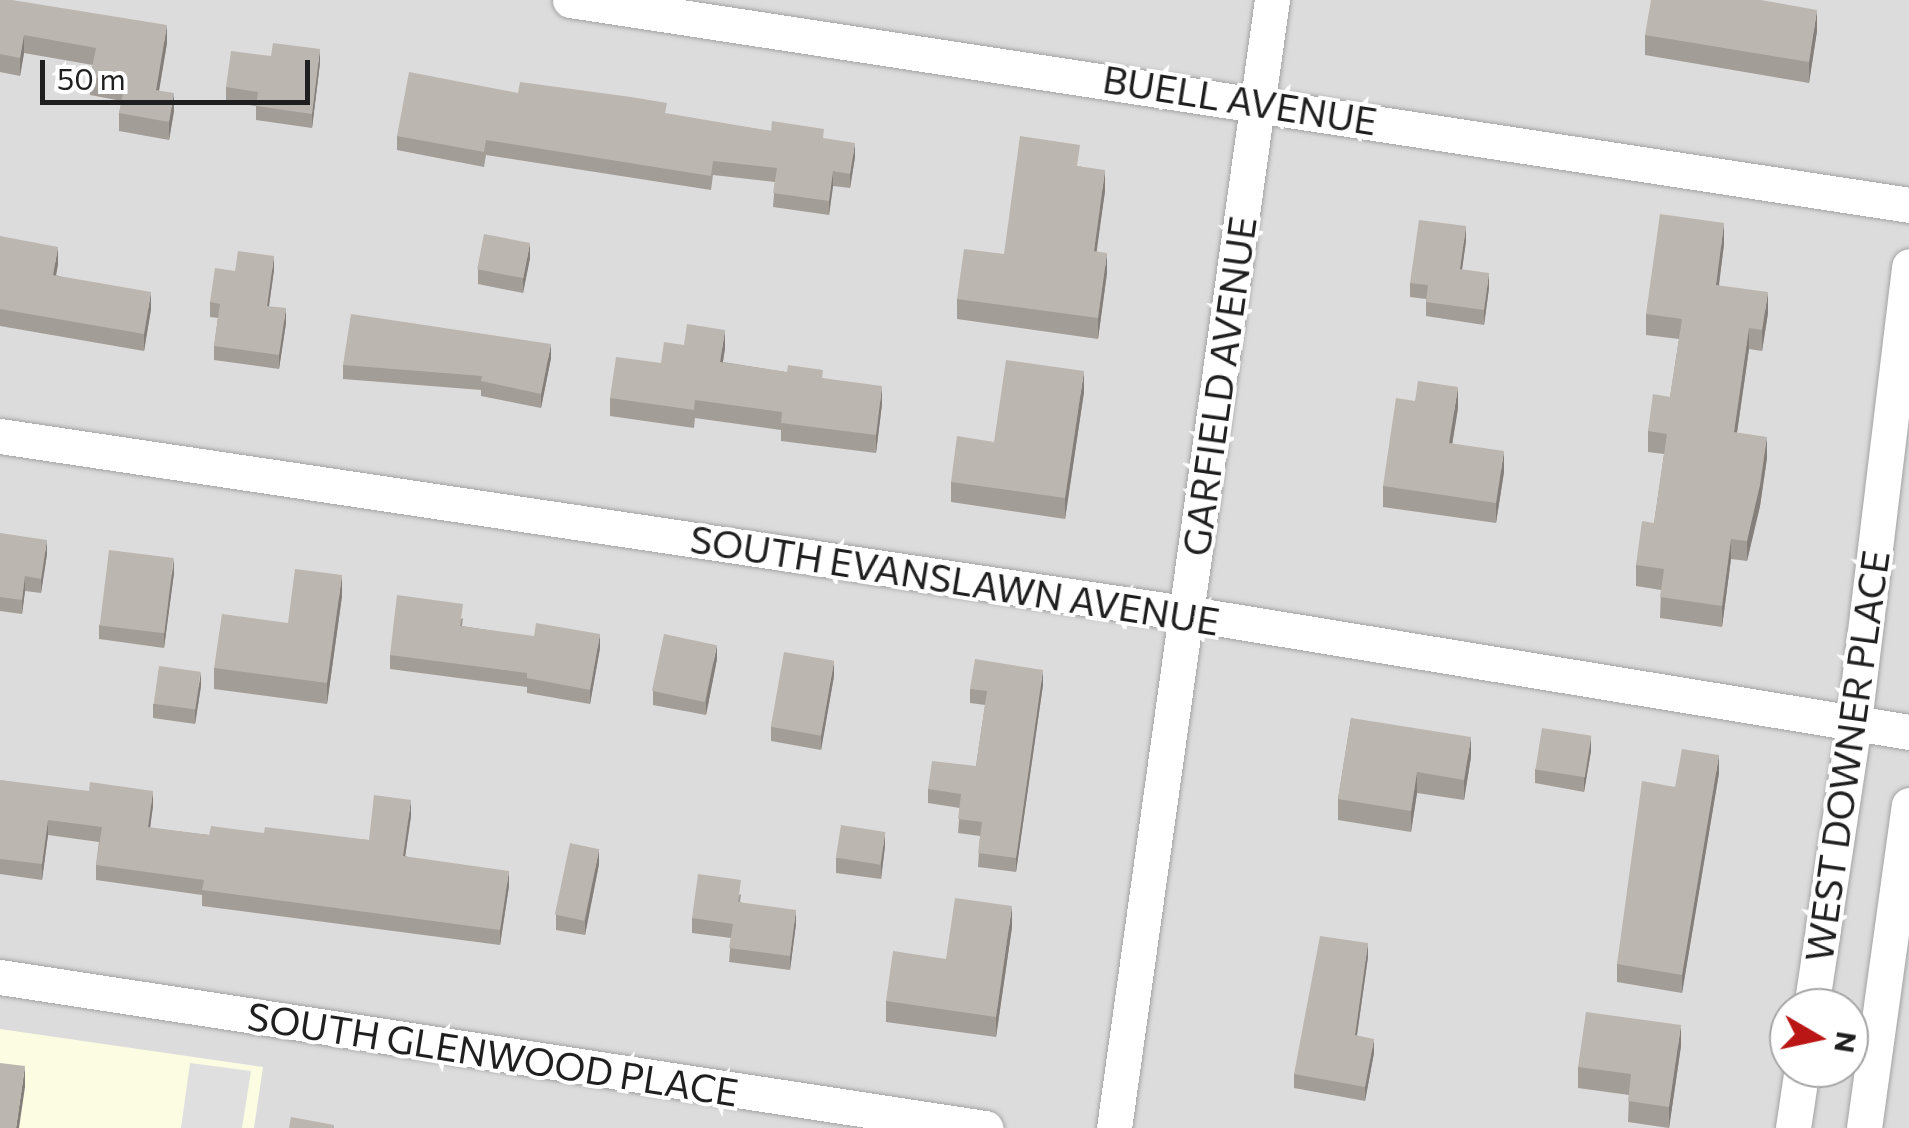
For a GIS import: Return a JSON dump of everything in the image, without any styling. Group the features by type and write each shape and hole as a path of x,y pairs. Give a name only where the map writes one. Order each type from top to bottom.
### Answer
{"street":[{"name":"BUELL AVENUE","path":"570,0 1258,100 1909,205"},
{"name":"GARFIELD AVENUE","path":"1114,1128 1272,0"},
{"name":"WEST DOWNER PLACE","path":"1814,988 1854,722 1909,266"},
{"name":"SOUTH EVANSLAWN AVENUE","path":"0,436 1186,613 1909,732"},
{"name":"WEST DOWNER PLACE","path":"1864,1128 1909,805"},
{"name":"SOUTH GLENWOOD PLACE","path":"0,978 986,1128"},
{"path":"1793,1128 1799,1088"}],"shaded area":[{"path":"0,0 1909,0 1909,1128 0,1128"},
{"path":"0,1029 263,1067 254,1128 0,1128"},
{"path":"190,1063 251,1071 242,1128 181,1128"}],"building":[{"path":"0,0 167,25 156,90 174,93 169,122 119,113 125,83 90,77 96,48 24,35 20,58 0,54"},
{"path":"1651,0 1761,0 1817,10 1809,62 1645,35"},
{"path":"273,43 320,49 312,114 256,106 258,92 226,87 231,51 271,56"},
{"path":"409,72 518,93 520,82 631,97 667,103 665,113 771,131 772,121 824,129 823,138 855,143 850,174 833,171 829,201 773,193 777,168 713,161 711,176 486,140 484,152 397,136"},
{"path":"1020,136 1080,145 1077,166 1105,170 1094,251 1107,253 1098,318 957,299 964,249 1004,254"},
{"path":"1660,214 1724,223 1716,285 1768,292 1762,330 1749,328 1734,432 1767,437 1760,485 1747,541 1731,539 1722,606 1660,597 1664,569 1636,565 1642,521 1654,523 1667,434 1648,431 1653,394 1670,397 1682,319 1646,314"},
{"path":"1419,220 1466,226 1460,269 1489,273 1484,310 1426,302 1428,285 1410,283"},
{"path":"484,234 530,243 523,278 477,269"},
{"path":"0,236 58,247 53,275 151,292 144,334 0,309"},
{"path":"238,251 274,256 267,306 286,308 279,355 214,346 220,304 210,302 215,268 235,271"},
{"path":"351,314 551,344 541,394 481,381 482,376 343,365"},
{"path":"687,324 725,330 720,362 787,372 788,365 823,370 822,378 882,386 876,435 781,423 782,412 695,400 694,410 610,398 616,357 661,363 664,342 684,345"},
{"path":"1006,360 1084,371 1065,498 951,482 957,436 994,442"},
{"path":"1418,381 1458,387 1449,443 1504,451 1496,503 1383,486 1396,398 1415,401"},
{"path":"0,533 47,540 41,579 25,576 22,600 0,597"},
{"path":"109,550 174,558 164,633 100,625"},
{"path":"295,569 342,575 327,683 214,668 222,614 288,623"},
{"path":"397,595 463,604 460,626 534,636 536,623 600,634 590,690 527,678 527,673 390,655"},
{"path":"664,634 717,645 705,702 652,691"},
{"path":"784,652 834,661 821,736 771,727"},
{"path":"975,659 1043,670 1016,858 978,853 982,822 958,819 961,794 928,789 932,761 976,766 987,691 970,689"},
{"path":"159,666 201,672 195,709 154,704"},
{"path":"1351,718 1471,737 1464,780 1417,772 1411,811 1338,799"},
{"path":"1542,728 1591,736 1585,777 1535,769"},
{"path":"1682,749 1719,755 1682,975 1617,964 1642,781 1675,787"},
{"path":"0,780 89,791 90,782 153,791 148,827 209,835 211,826 264,833 265,827 369,840 374,795 411,800 403,856 509,871 500,930 202,890 204,880 96,865 102,827 48,820 42,864 0,859"},
{"path":"841,825 885,832 880,865 836,858"},
{"path":"570,843 599,849 584,921 555,914"},
{"path":"698,874 741,880 738,902 796,910 790,956 729,948 733,924 692,918"},
{"path":"955,898 1012,906 996,1017 886,1001 893,951 946,959"},
{"path":"1320,936 1368,943 1355,1035 1374,1039 1365,1087 1294,1074"},
{"path":"1586,1012 1681,1025 1669,1107 1628,1101 1631,1074 1578,1067"},
{"path":"0,1063 25,1066 16,1128 0,1128"},
{"path":"291,1117 334,1125 334,1128 289,1128"}]}
